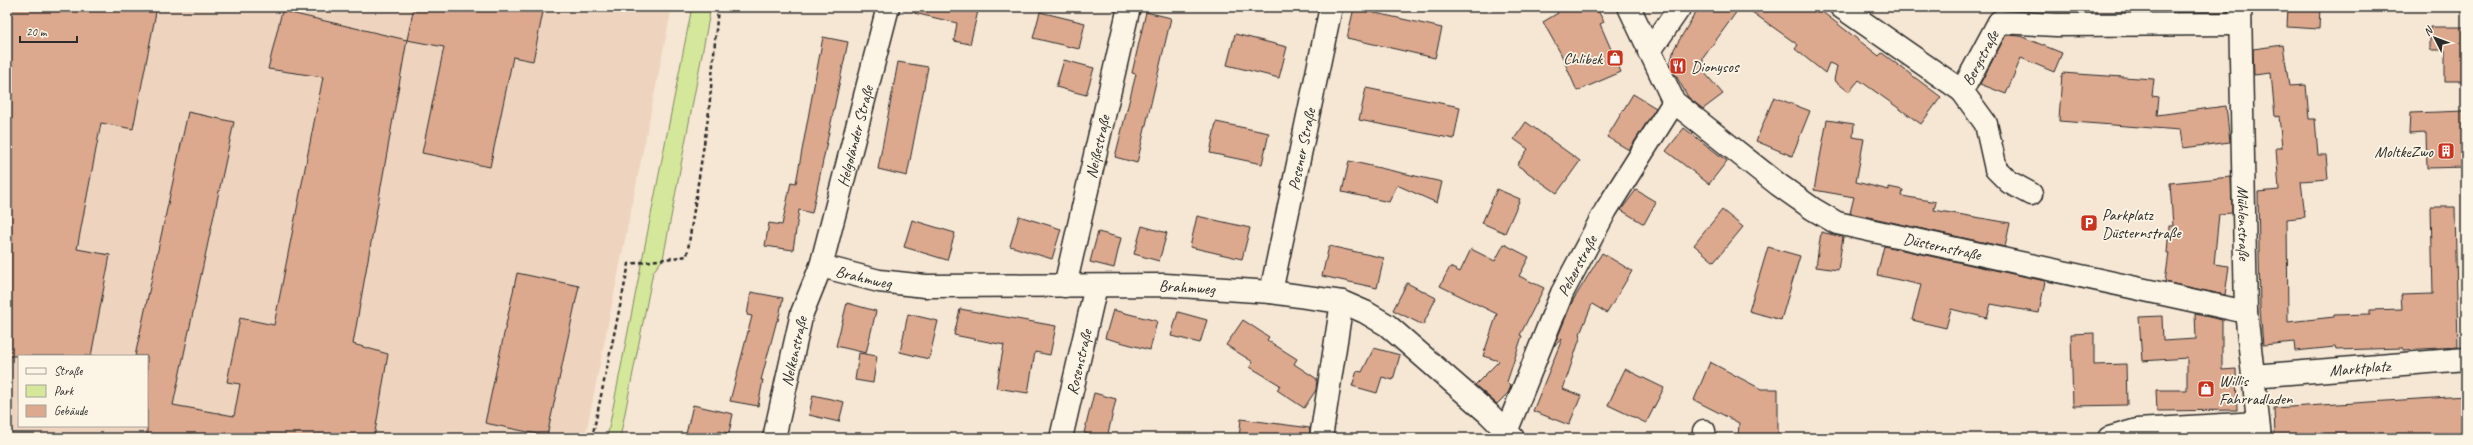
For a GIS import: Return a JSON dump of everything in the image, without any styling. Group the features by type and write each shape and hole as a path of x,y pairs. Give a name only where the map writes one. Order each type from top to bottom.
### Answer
{"street":[{"name":"Helgoländer Straße","path":"821,266 888,7"},
{"name":"Neißestraße","path":"1065,286 1129,7"},
{"name":"Posener Straße","path":"1271,292 1331,7"},
{"path":"1629,7 1674,102"},
{"path":"1649,52 1680,7"},
{"name":"Bergstraße","path":"1841,7 1962,91 1999,22 2056,24 2240,15"},
{"name":"Mühlenstraße","path":"2240,15 2246,312 2259,431"},
{"path":"1962,91 1986,124 1989,133 1992,160 2000,175 2031,194"},
{"name":"Düsternstraße","path":"1674,102 1779,185 1837,224 2246,312"},
{"name":"Pelzerstraße","path":"1510,435 1562,293 1606,210 1674,102"},
{"name":"Brahmweg","path":"821,266 903,284 1065,286 1165,285 1271,292 1342,302 1365,312 1387,325 1488,412 1510,435"},
{"name":"Nelkenstraße","path":"774,438 802,313 821,266"},
{"name":"Rosenstraße","path":"1061,438 1096,286"},
{"path":"1321,438 1342,302"},
{"name":"Marktplatz","path":"2253,376 2466,359"},
{"path":"2108,438 2137,430 2259,431"}],"path":[{"path":"592,438 629,264 688,256 709,111 718,7"}],"shaded area":[{"path":"7,7 672,7 585,438 7,438"}],"green space":[{"path":"692,7 711,7 663,259 653,272 620,438 607,438"}],"building":[{"path":"7,7 157,7 133,129 101,123 77,249 110,255 91,355 7,356"},
{"path":"414,7 544,7 533,61 513,57 490,167 422,153 444,47 407,40"},
{"path":"915,7 979,7 970,44 954,41 957,23 914,13"},
{"path":"1554,7 1596,7 1604,22 1600,24 1621,72 1577,91 1561,54 1543,22 1558,13"},
{"path":"1699,7 1740,7 1703,58 1703,71 1723,94 1703,109 1688,97 1670,65 1674,49"},
{"path":"1745,7 1816,7 1879,56 1882,53 1941,97 1921,124 1859,80 1849,92 1834,80 1837,66 1829,63 1825,73 1795,49 1798,45"},
{"path":"2288,7 2320,7 2319,29 2287,27"},
{"path":"1354,8 1442,28 1435,58 1347,38"},
{"path":"282,11 407,40 353,344 388,354 374,438 147,438 148,355 135,355 188,112 234,122 173,405 234,416 240,384 227,382 240,318 274,325 323,77 268,69"},
{"path":"1040,12 1085,23 1079,49 1033,38"},
{"path":"1146,12 1171,18 1137,163 1115,157 1136,74 1132,73"},
{"path":"2430,27 2466,27 2466,81 2445,81 2445,50 2430,50"},
{"path":"1235,34 1287,47 1279,78 1227,65"},
{"path":"2006,35 2020,36 2062,53 2054,72 2021,58 2006,94 1980,84"},
{"path":"823,37 848,42 812,213 799,210 793,250 765,246 769,223 782,225 791,182 796,183"},
{"path":"2283,45 2289,86 2306,85 2309,119 2315,119 2318,155 2326,155 2328,179 2301,181 2305,217 2287,219 2288,322 2334,317 2334,315 2370,314 2370,310 2402,309 2401,295 2433,294 2431,207 2455,207 2458,347 2403,350 2403,348 2336,350 2335,347 2295,351 2294,342 2263,345 2260,309 2258,192 2279,190 2276,148 2282,148 2279,116 2275,117 2271,73 2254,75 2253,49"},
{"path":"1064,60 1094,68 1086,95 1056,87"},
{"path":"898,62 928,67 907,176 878,169"},
{"path":"2062,73 2154,79 2152,96 2159,97 2157,115 2226,106 2230,142 2183,148 2180,130 2059,121"},
{"path":"1366,88 1460,107 1454,139 1359,120"},
{"path":"1633,94 1656,108 1629,150 1607,137"},
{"path":"1774,97 1810,111 1792,156 1756,141"},
{"name":"MoltkeZwo","path":"2466,111 2466,167 2427,168 2426,133 2409,134 2410,113"},
{"path":"1827,120 1854,124 1853,137 1864,139 1856,182 1889,190 1889,187 1903,190 1902,196 1936,202 1934,210 2010,223 2005,247 1850,213 1854,197 1814,190"},
{"path":"1216,122 1269,133 1262,164 1210,153"},
{"path":"1526,122 1580,161 1557,193 1517,165 1528,149 1514,139"},
{"path":"1684,128 1727,161 1709,184 1666,151"},
{"path":"1349,161 1442,182 1437,203 1397,185 1389,202 1342,192"},
{"path":"2231,177 2232,213 2219,214 2214,264 2229,266 2225,295 2165,282 2169,253 2167,253 2169,226 2173,226 2170,183"},
{"path":"1497,189 1520,199 1505,233 1482,223"},
{"path":"1636,190 1656,202 1644,224 1621,210"},
{"path":"1722,210 1743,227 1714,262 1694,245"},
{"path":"1019,216 1061,229 1052,259 1010,246"},
{"path":"1197,216 1250,228 1242,259 1190,247"},
{"path":"912,220 955,233 947,260 904,247"},
{"path":"1142,226 1167,233 1159,261 1134,254"},
{"path":"1098,232 1121,238 1114,268 1090,262"},
{"path":"1821,232 1843,237 1838,270 1816,267"},
{"path":"1504,244 1529,257 1519,276 1544,288 1520,335 1522,336 1507,382 1511,386 1508,393 1497,404 1475,385 1499,361 1483,356 1497,314 1440,286 1450,267 1460,272 1471,249 1495,261"},
{"path":"1329,246 1384,258 1377,288 1322,276"},
{"path":"1884,246 2045,281 2039,313 1991,304 1987,318 1951,309 1946,328 1912,320 1921,285 1877,275"},
{"path":"1768,247 1800,256 1781,320 1749,311"},
{"path":"1602,253 1632,271 1607,313 1592,304 1580,334 1581,335 1563,389 1581,396 1569,425 1533,411 1562,339 1554,346 1572,302"},
{"path":"517,273 579,286 547,436 485,423"},
{"path":"1407,283 1436,298 1423,325 1393,310"},
{"path":"751,292 783,298 761,380 763,380 758,406 730,401 752,316 747,315"},
{"path":"847,303 876,311 866,353 836,346"},
{"path":"960,309 1056,326 1050,355 1035,352 1028,393 996,388 1004,345 954,335"},
{"path":"1113,310 1157,321 1150,350 1105,338"},
{"path":"1178,312 1207,320 1200,343 1171,336"},
{"path":"908,314 938,321 929,359 900,352"},
{"path":"2195,314 2222,320 2222,370 2236,369 2237,410 2157,411 2156,390 2187,390 2187,358 2142,361 2139,317 2162,316 2163,341 2196,339"},
{"path":"1243,320 1269,337 1267,340 1297,359 1294,364 1317,379 1316,390 1304,408 1277,390 1280,385 1250,367 1253,362 1226,345"},
{"path":"2094,333 2094,365 2126,364 2127,405 2073,406 2071,334"},
{"path":"1374,348 1400,355 1393,380 1382,377 1377,393 1352,386 1357,371 1362,372"},
{"path":"859,353 877,356 873,383 855,380"},
{"path":"1710,362 1761,389 1778,389 1778,438 1738,438 1739,423 1694,400"},
{"path":"1625,369 1664,388 1646,423 1608,405"},
{"path":"1094,393 1116,399 1107,438 1084,433"},
{"path":"813,395 844,402 839,422 809,415"},
{"path":"2466,396 2466,438 2388,438 2388,434 2340,438 2275,438 2274,408"},
{"path":"693,405 733,414 729,433 719,431 718,438 685,438"},
{"path":"1241,419 1310,428 1309,438 1239,438"}],"place":[{"name":"Chlibek","path":"1615,58"},
{"name":"Dionysos","path":"1678,66"},
{"name":"MoltkeZwo","path":"2446,151"},
{"name":"Parkplatz Düsternstraße","path":"2089,223"},
{"name":"Willis Fahrradladen","path":"2206,389"}]}
